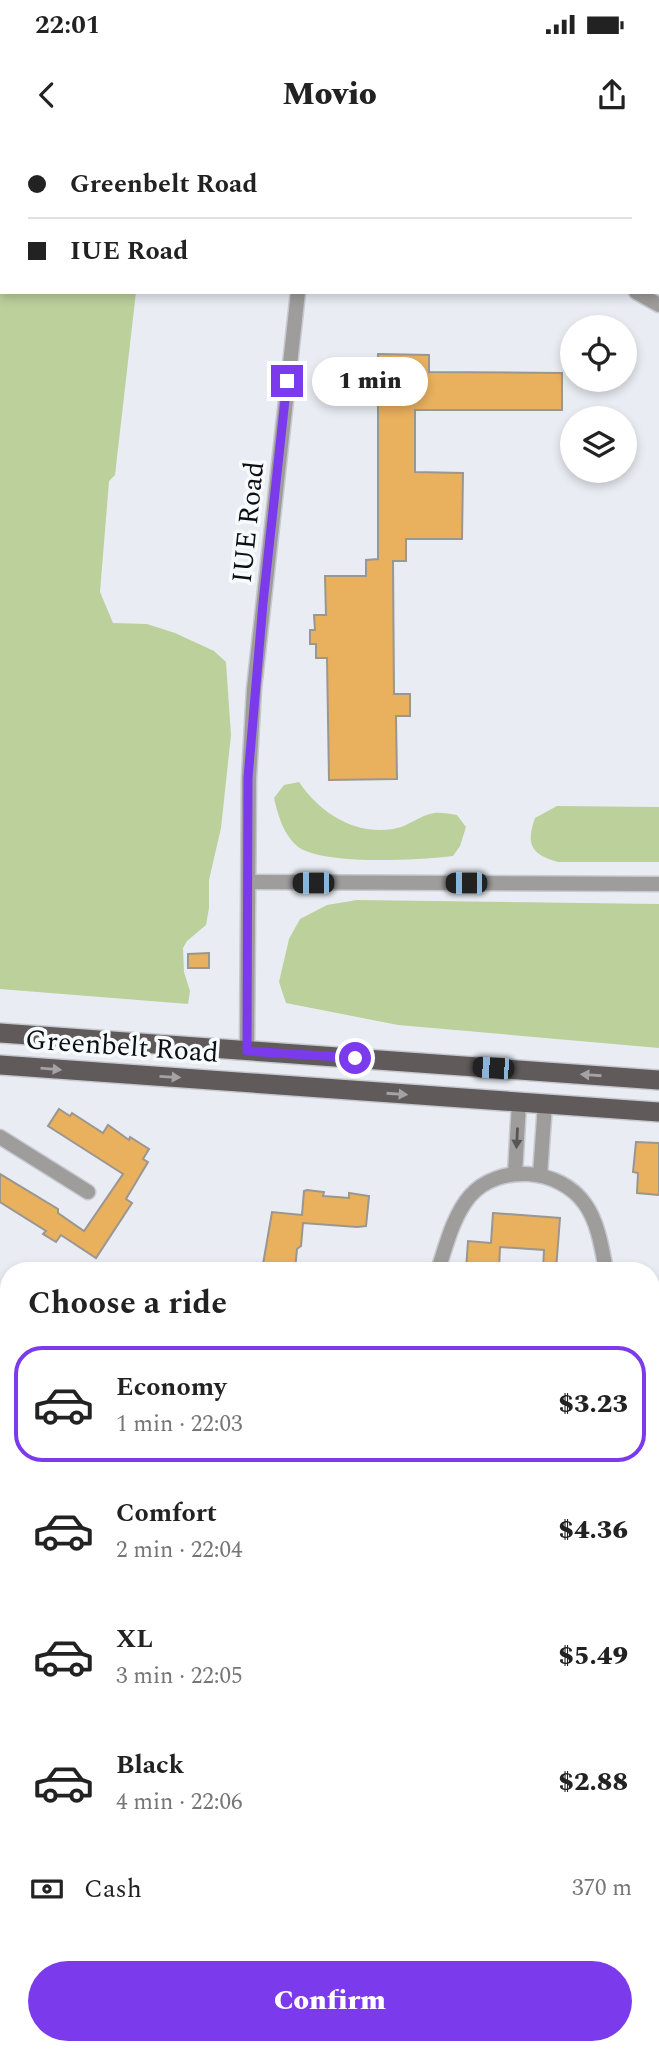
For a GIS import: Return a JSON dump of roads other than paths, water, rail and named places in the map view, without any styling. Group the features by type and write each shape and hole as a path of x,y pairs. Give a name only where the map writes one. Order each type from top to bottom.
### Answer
{"main road":[{"name":"Greenbelt Road","path":"0,1033 659,1080"},
{"name":"Greenbelt Road","path":"0,1065 659,1112"}],"street":[{"name":"IUE Road","path":"247,1051 248,778 254,689 298,294"},
{"path":"640,294 659,305"},
{"path":"248,883 659,884"},
{"path":"515,1174 519,1103"},
{"path":"540,1175 545,1104"},
{"path":"0,1137 88,1192"},
{"path":"441,1262 461,1209 469,1197 489,1181 515,1174 540,1175 567,1186 584,1202 594,1224 605,1262"}]}
